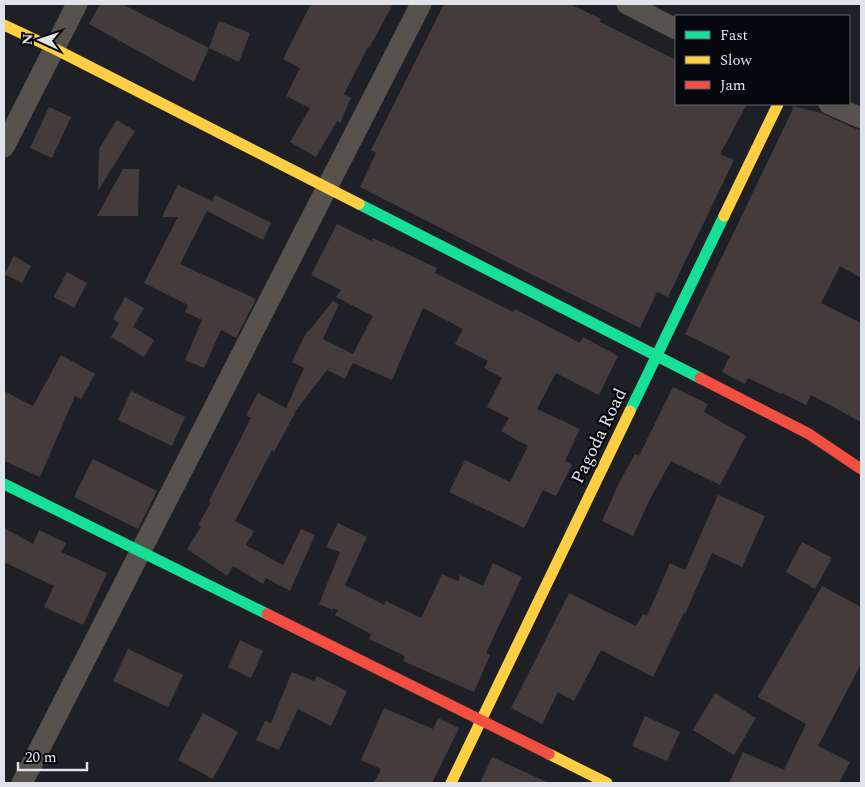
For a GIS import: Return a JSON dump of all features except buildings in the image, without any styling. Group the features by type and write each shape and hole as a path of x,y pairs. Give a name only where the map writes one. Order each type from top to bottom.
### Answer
{"street":[{"path":"4,148 77,4"},
{"path":"22,783 421,4"},
{"path":"627,4 675,28"},
{"path":"4,25 55,49 809,434 861,469"},
{"name":"Pagoda Road","path":"451,783 778,105"},
{"path":"831,105 861,118"},
{"path":"4,484 607,783"}],"traffic: fast":[{"path":"359,204 700,378"},
{"path":"630,411 724,216"},
{"path":"4,484 267,614"}],"traffic: slow":[{"path":"4,25 55,49 359,204"},
{"path":"724,216 778,105"},
{"path":"451,783 630,411"},
{"path":"549,754 607,783"}],"traffic: jam":[{"path":"700,378 809,434 861,469"},
{"path":"267,614 549,754"}]}
